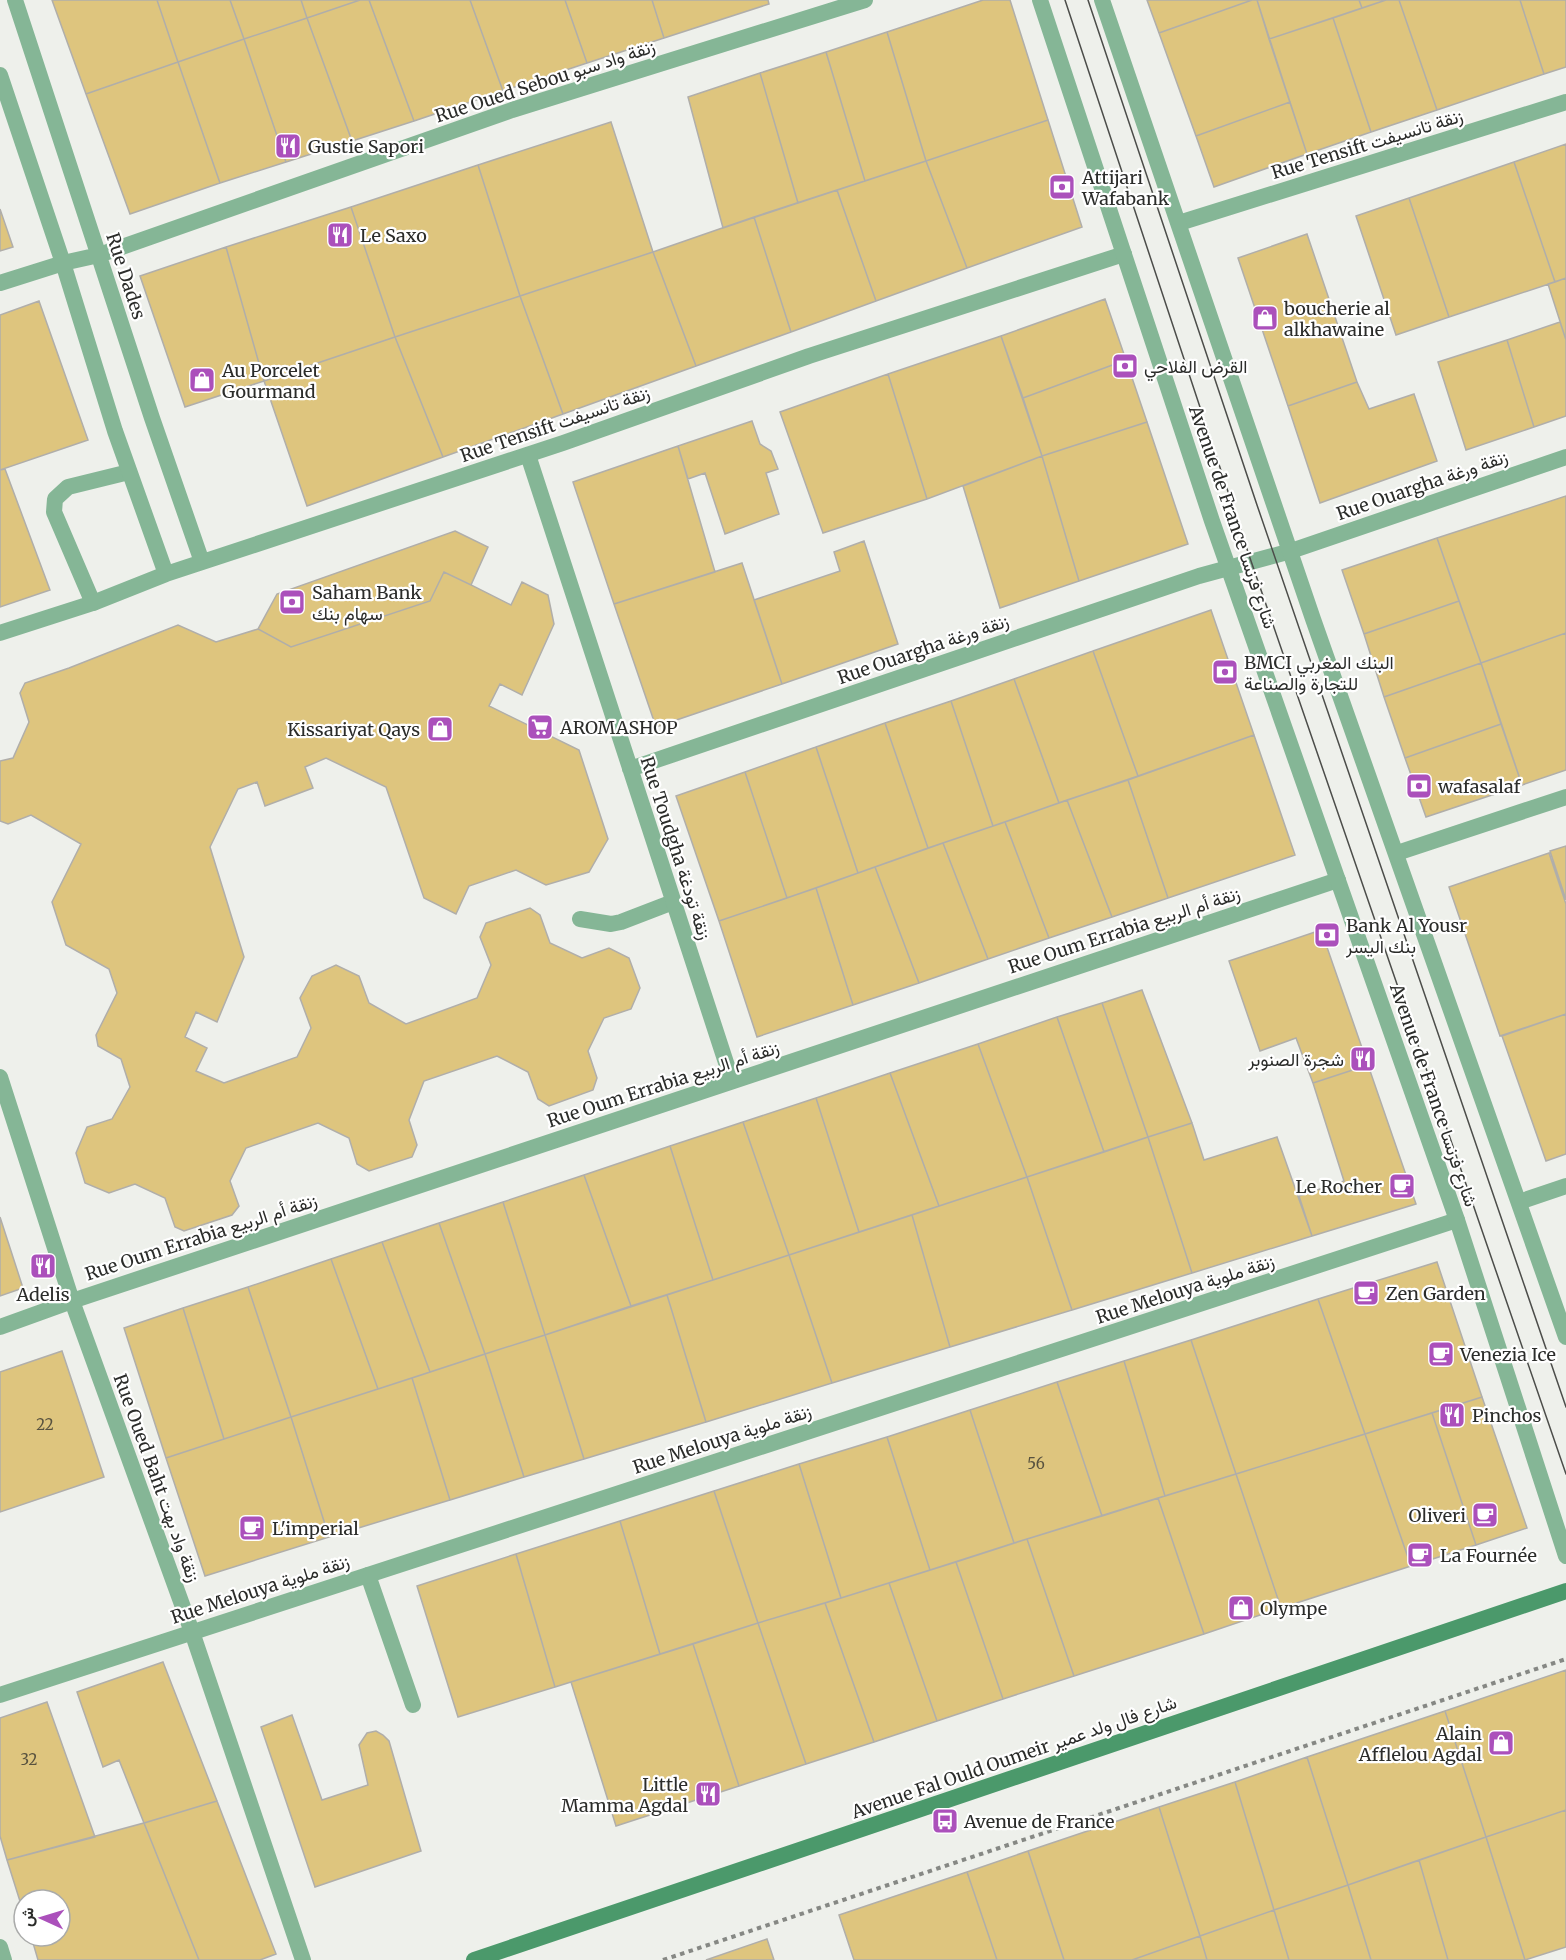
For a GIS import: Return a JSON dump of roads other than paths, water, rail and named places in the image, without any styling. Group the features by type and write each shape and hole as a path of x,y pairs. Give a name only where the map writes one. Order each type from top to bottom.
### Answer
{"main road":[{"name":"Avenue Fal Ould Oumeir شارع فال ولد عمير","path":"474,1960 1566,1591"}],"street":[{"name":"Rue Dades","path":"15,0 152,418 202,562"},
{"name":"Rue Oued Sebou زنقة واد سبو","path":"0,284 63,263 99,255 512,110 865,0"},
{"name":"Avenue de France شارع فرنسا","path":"1040,0 1228,567 1457,1220 1566,1556"},
{"path":"1102,0 1291,551 1566,1337"},
{"path":"0,75 63,263 129,472 166,574"},
{"name":"Rue Tensift زنقة تانسيفت","path":"1179,223 1566,102"},
{"name":"Rue Tensift زنقة تانسيفت","path":"0,633 93,603 166,574 528,455 809,356 1124,254"},
{"name":"Rue Toudgha زنقة تودغة","path":"528,455 732,1081"},
{"name":"Rue Ouargha زنقة ورغة","path":"630,769 1228,567 1291,551 1566,457"},
{"path":"93,603 54,512 55,499 68,487 129,472"},
{"path":"1397,853 1566,797"},
{"name":"Rue Oum Errabia زنقة أم الربيع","path":"0,1327 1338,879"},
{"path":"580,919 611,924 673,902"},
{"name":"Rue Oued Baht زنقة واد بهت","path":"0,1077 72,1301 192,1632 303,1960"},
{"path":"1519,1202 1566,1186"},
{"name":"Rue Melouya زنقة ملوية","path":"0,1695 1457,1220"},
{"path":"368,1575 412,1705"},
{"path":"0,1947 4,1960"}],"tram line":[{"path":"1065,0 1251,561 1566,1474"},
{"path":"1088,0 1257,505 1566,1407"}],"place":[{"name":"Gustie Sapori","path":"288,146"},
{"name":"Attijari Wafabank","path":"1062,187"},
{"name":"Le Saxo","path":"340,235"},
{"name":"boucherie al alkhawaine","path":"1265,318"},
{"name":"القرض الفلاحي","path":"1125,366"},
{"name":"Au Porcelet Gourmand","path":"202,380"},
{"name":"Saham Bank سهام بنك","path":"292,602"},
{"name":"BMCI البنك المغربي للتجارة والصناعة","path":"1225,672"},
{"name":"AROMASHOP","path":"540,727"},
{"name":"Kissariyat Qays","path":"440,729"},
{"name":"wafasalaf","path":"1419,786"},
{"name":"Bank Al Yousr بنك اليسر","path":"1327,935"},
{"name":"شجرة الصنوبر","path":"1363,1059"},
{"name":"Le Rocher","path":"1402,1186"},
{"name":"Adelis","path":"43,1266"},
{"name":"Zen Garden","path":"1366,1293"},
{"name":"Venezia Ice","path":"1441,1354"},
{"name":"Pinchos","path":"1452,1415"},
{"name":"Oliveri","path":"1485,1515"},
{"name":"L'imperial","path":"252,1528"},
{"name":"La Fournée","path":"1420,1555"},
{"name":"Olympe","path":"1241,1608"},
{"name":"Alain Afflelou Agdal","path":"1501,1743"},
{"name":"Little Mamma Agdal","path":"708,1794"},
{"name":"Avenue de France","path":"945,1821"}]}
